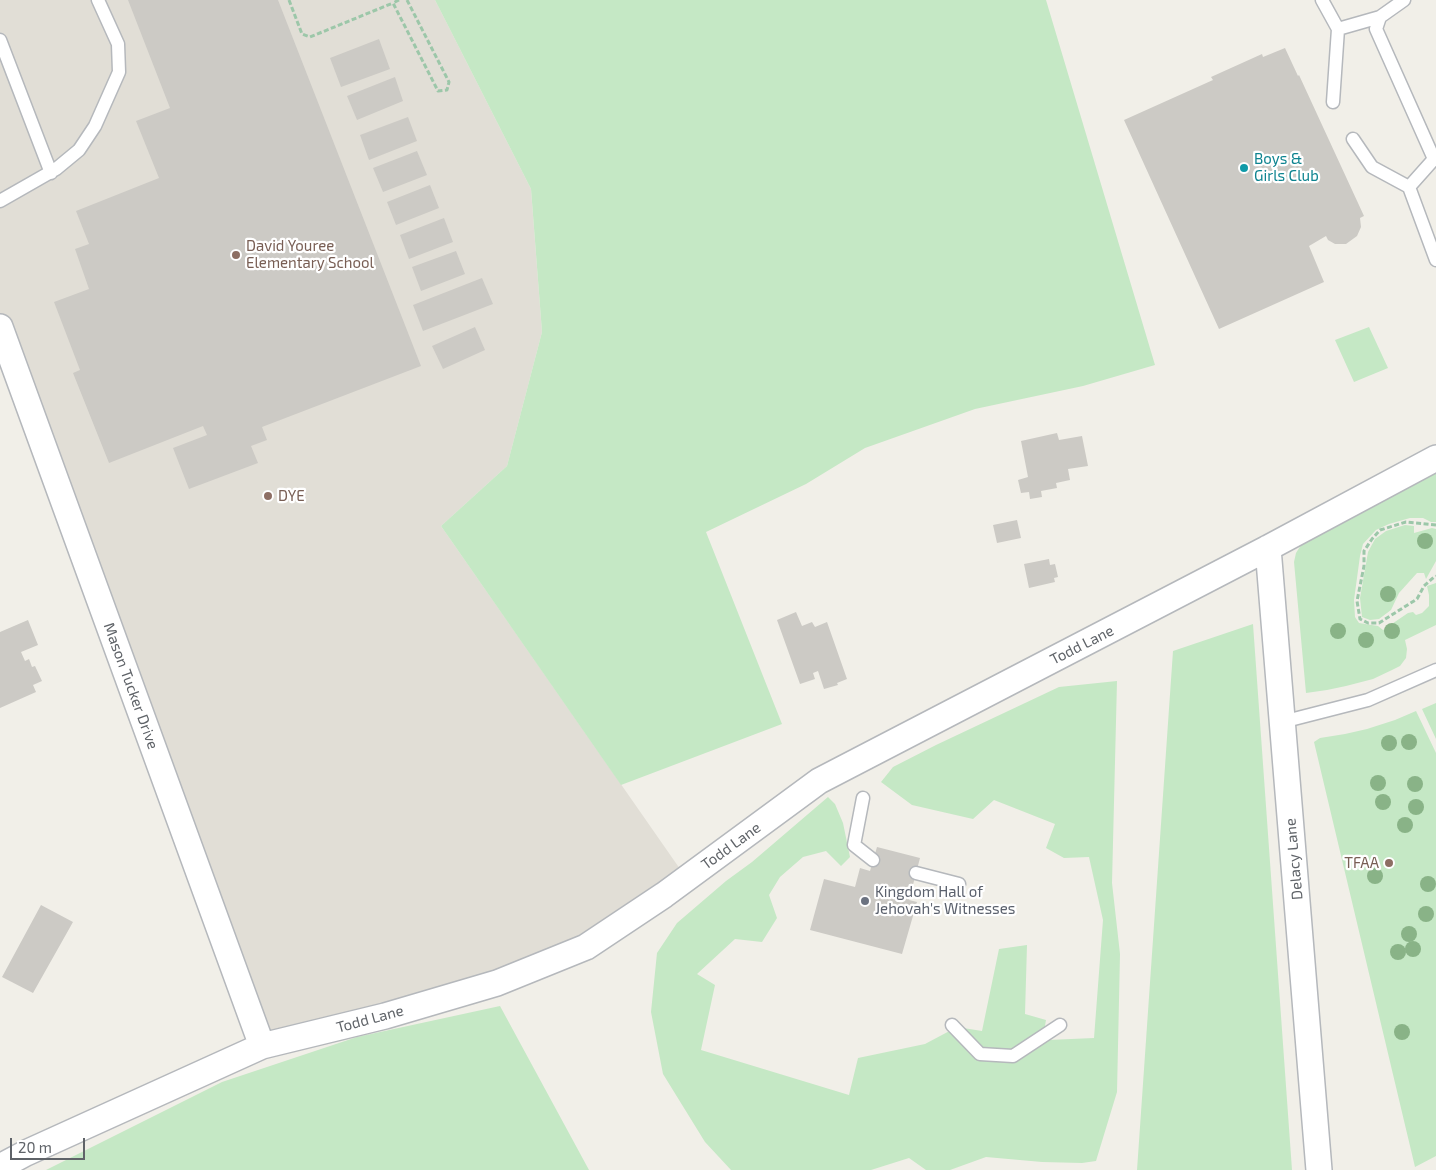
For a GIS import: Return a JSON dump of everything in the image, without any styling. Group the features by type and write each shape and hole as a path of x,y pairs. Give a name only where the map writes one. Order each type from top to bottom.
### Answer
{"street":[{"name":"Mason Tucker Drive","path":"0,327 262,1046"},
{"name":"Todd Lane","path":"0,1167 26,1153 262,1046 385,1016 496,983 586,947 664,895 818,781 1268,548 1436,458"},
{"name":"Delacy Lane","path":"1268,548 1319,1170"}],"lane":[{"path":"0,201 50,173 78,150 96,126 118,72 118,44 98,0"},
{"path":"1322,0 1338,29 1334,69 1334,102"},
{"path":"1338,29 1378,23 1404,0"},
{"path":"1378,23 1435,159 1409,187"},
{"path":"0,40 50,173"},
{"path":"1353,140 1372,167 1409,187 1436,260"},
{"path":"1282,722 1368,700 1436,670"},
{"path":"863,798 854,845 873,860"},
{"path":"916,873 959,884"},
{"path":"952,1025 980,1054 1013,1056 1060,1025"}],"path":[{"path":"289,0 302,34 310,37 400,0"},
{"path":"393,3 438,91 447,90 449,82 408,0"},
{"path":"1436,525 1406,522 1380,530 1372,539 1364,551 1364,566 1357,601 1360,619 1368,623 1379,623 1417,599 1424,586 1436,576"}],"shaded area":[{"name":"DYE","path":"0,0 435,0 531,189 542,332 507,466 441,526 687,879 586,947 262,1046 0,327"}],"green space":[{"path":"435,0 1046,0 1155,365 1083,386 975,409 865,448 806,484 706,532 782,724 621,785 441,526 507,466 542,332 531,189"},
{"path":"1369,327 1388,368 1354,382 1335,340"},
{"path":"1436,470 1436,522 1423,518 1410,518 1376,530 1363,544 1354,600 1355,617 1359,623 1378,626 1383,630 1408,613 1413,612 1416,615 1422,613 1429,606 1427,586 1436,583 1436,625 1405,640 1406,658 1400,666 1373,679 1306,693 1294,562 1296,553 1301,545 1315,535"},
{"path":"1405,525 1414,526 1414,533 1432,528 1436,529 1436,561 1426,579 1424,573 1417,573 1399,593 1391,610 1379,619 1370,620 1362,617 1360,598 1368,552 1375,539 1386,531"},
{"path":"1253,624 1292,1170 1137,1170 1173,651"},
{"path":"1117,681 1112,883 1120,954 1117,1092 1096,1161 1082,1163 1042,1162 986,1157 950,1170 926,1170 909,1158 871,1170 731,1170 705,1142 663,1074 651,1012 657,953 677,923 828,797 835,804 843,823 850,857 841,866 826,851 803,857 780,877 769,895 777,918 762,942 735,939 697,974 715,985 701,1050 849,1095 858,1058 925,1044 957,1027 982,1031 999,949 1027,945 1025,1014 1046,1020 1042,1043 1048,1040 1094,1038 1103,920 1089,857 1064,858 1046,848 1055,824 994,800 973,819 912,805 881,782 893,767 1059,687"},
{"path":"1436,703 1436,739 1422,709"},
{"path":"1416,711 1436,753 1436,1156 1415,1167 1314,742 1320,738 1367,729"},
{"path":"500,1006 589,1170 46,1170 222,1082 357,1037"}],"building":[{"path":"128,0 278,0 421,366 262,427 267,440 251,446 258,463 189,489 173,448 207,435 203,426 109,463 73,373 80,370 54,302 89,289 75,249 89,244 76,211 159,178 136,121 170,108"},
{"path":"379,39 390,69 341,87 330,58"},
{"name":"Boys & Girls Club","path":"1285,48 1364,216 1360,218 1361,227 1357,236 1346,244 1335,244 1328,240 1326,236 1309,246 1324,282 1219,329 1124,120 1213,80 1211,77 1262,54 1263,57"},
{"path":"395,77 403,101 357,120 347,96"},
{"path":"408,117 417,141 369,160 360,135"},
{"path":"417,151 427,175 383,192 373,168"},
{"path":"430,185 439,208 396,225 387,202"},
{"path":"444,218 453,242 409,259 400,235"},
{"path":"456,251 465,274 421,291 412,267"},
{"path":"482,278 493,304 423,331 413,305"},
{"path":"475,327 485,350 443,369 432,346"},
{"path":"1057,433 1059,440 1082,436 1088,466 1068,469 1070,480 1056,483 1057,488 1041,491 1042,497 1030,499 1029,492 1021,493 1018,480 1028,477 1021,441"},
{"path":"1017,520 1021,538 997,543 993,525"},
{"path":"1049,559 1050,565 1055,564 1058,577 1054,578 1055,582 1029,588 1024,564"},
{"path":"796,612 802,626 812,622 815,627 827,622 847,679 837,683 838,685 824,689 818,671 813,673 815,679 800,684 777,620"},
{"path":"28,620 38,645 21,652 25,661 29,659 32,667 35,666 42,681 33,685 36,692 0,708 0,632"},
{"name":"Kingdom Hall of Jehovah's Witnesses","path":"877,847 920,858 909,900 917,902 902,954 810,930 824,879 855,887 860,868 870,871"},
{"path":"41,905 73,922 33,993 2,977"}],"place":[{"name":"Boys & Girls Club","path":"1244,168"},
{"name":"David Youree Elementary School","path":"236,255"},
{"name":"DYE","path":"268,496"},
{"name":"TFAA","path":"1389,863"},
{"name":"Kingdom Hall of Jehovah's Witnesses","path":"865,901"}]}
